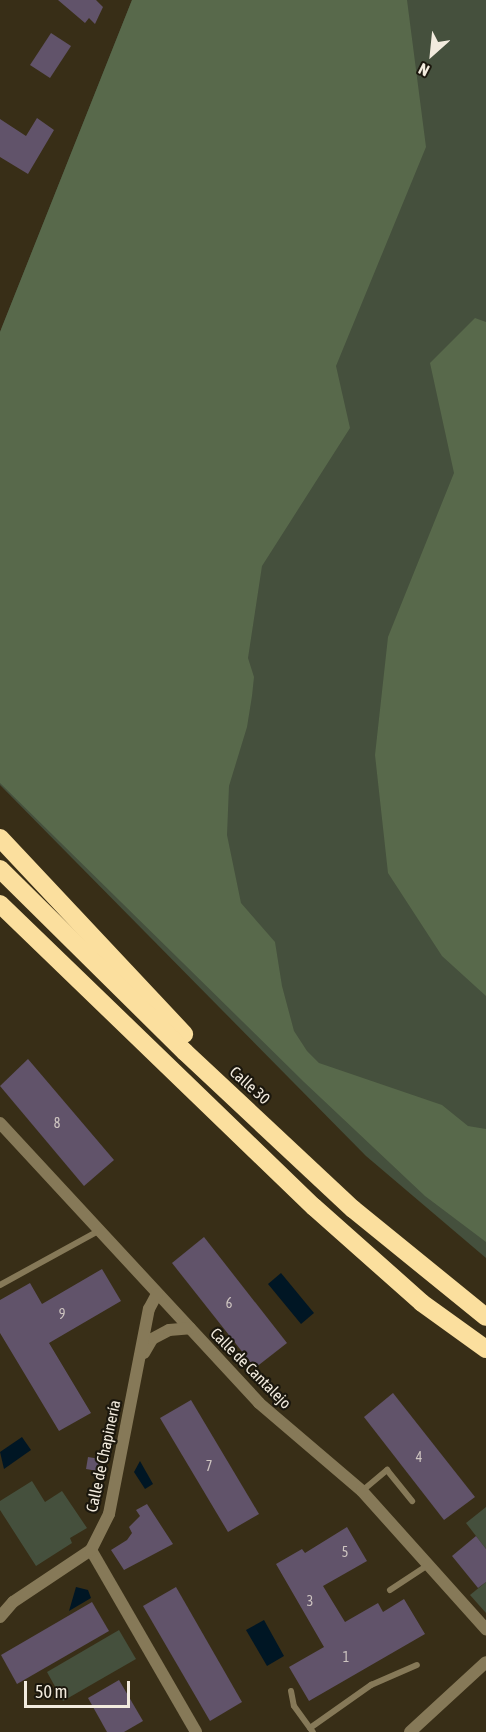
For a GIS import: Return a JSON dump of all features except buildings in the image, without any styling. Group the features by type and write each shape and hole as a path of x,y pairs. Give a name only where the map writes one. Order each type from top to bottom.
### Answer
{"highway":[{"path":"0,837 270,1128"},
{"name":"Calle 30","path":"0,868 185,1052 270,1128 353,1209 486,1317"},
{"path":"0,904 314,1207 422,1303 486,1349"}],"street":[{"name":"Calle de Cantalejo","path":"0,1123 259,1403 362,1491 486,1629"},
{"name":"Calle de Chapinería","path":"0,1617 13,1602 91,1550 109,1514 149,1309 157,1293"},
{"name":"Calle de Chapinería","path":"138,1361 152,1339 169,1330 190,1328"},
{"path":"91,1550 196,1732"},
{"path":"410,1732 486,1662"}],"lane":[{"path":"0,1285 100,1230"},
{"path":"362,1491 387,1470 412,1501"},
{"path":"390,1590 428,1566"},
{"path":"291,1691 294,1706 311,1730 371,1685 417,1665"}],"green space":[{"path":"132,0 486,0 486,1258 366,1156 0,785 0,332"},
{"path":"132,0 407,0 426,147 336,366 350,428 262,566 248,658 254,677 252,696 247,727 229,786 227,835 241,903 275,942 282,986 294,1031 307,1051 319,1063 442,1105 468,1126 486,1129 486,1242 425,1196 304,1082 0,783 0,332"},
{"path":"475,318 486,322 486,996 442,956 388,873 375,755 388,637 454,473 430,363"},
{"path":"32,1481 45,1502 62,1491 87,1528 70,1538 72,1543 36,1566 0,1510 0,1501"},
{"path":"486,1507 486,1549 466,1523"},
{"path":"486,1582 486,1613 470,1595"},
{"path":"119,1630 136,1659 63,1701 47,1672"}],"water":[{"path":"281,1273 314,1313 301,1324 268,1284"},
{"path":"22,1437 31,1450 4,1469 0,1452"},
{"path":"140,1461 153,1484 145,1489 134,1472"},
{"path":"76,1587 88,1590 91,1598 69,1611"},
{"path":"264,1620 284,1656 267,1666 246,1630"}]}
